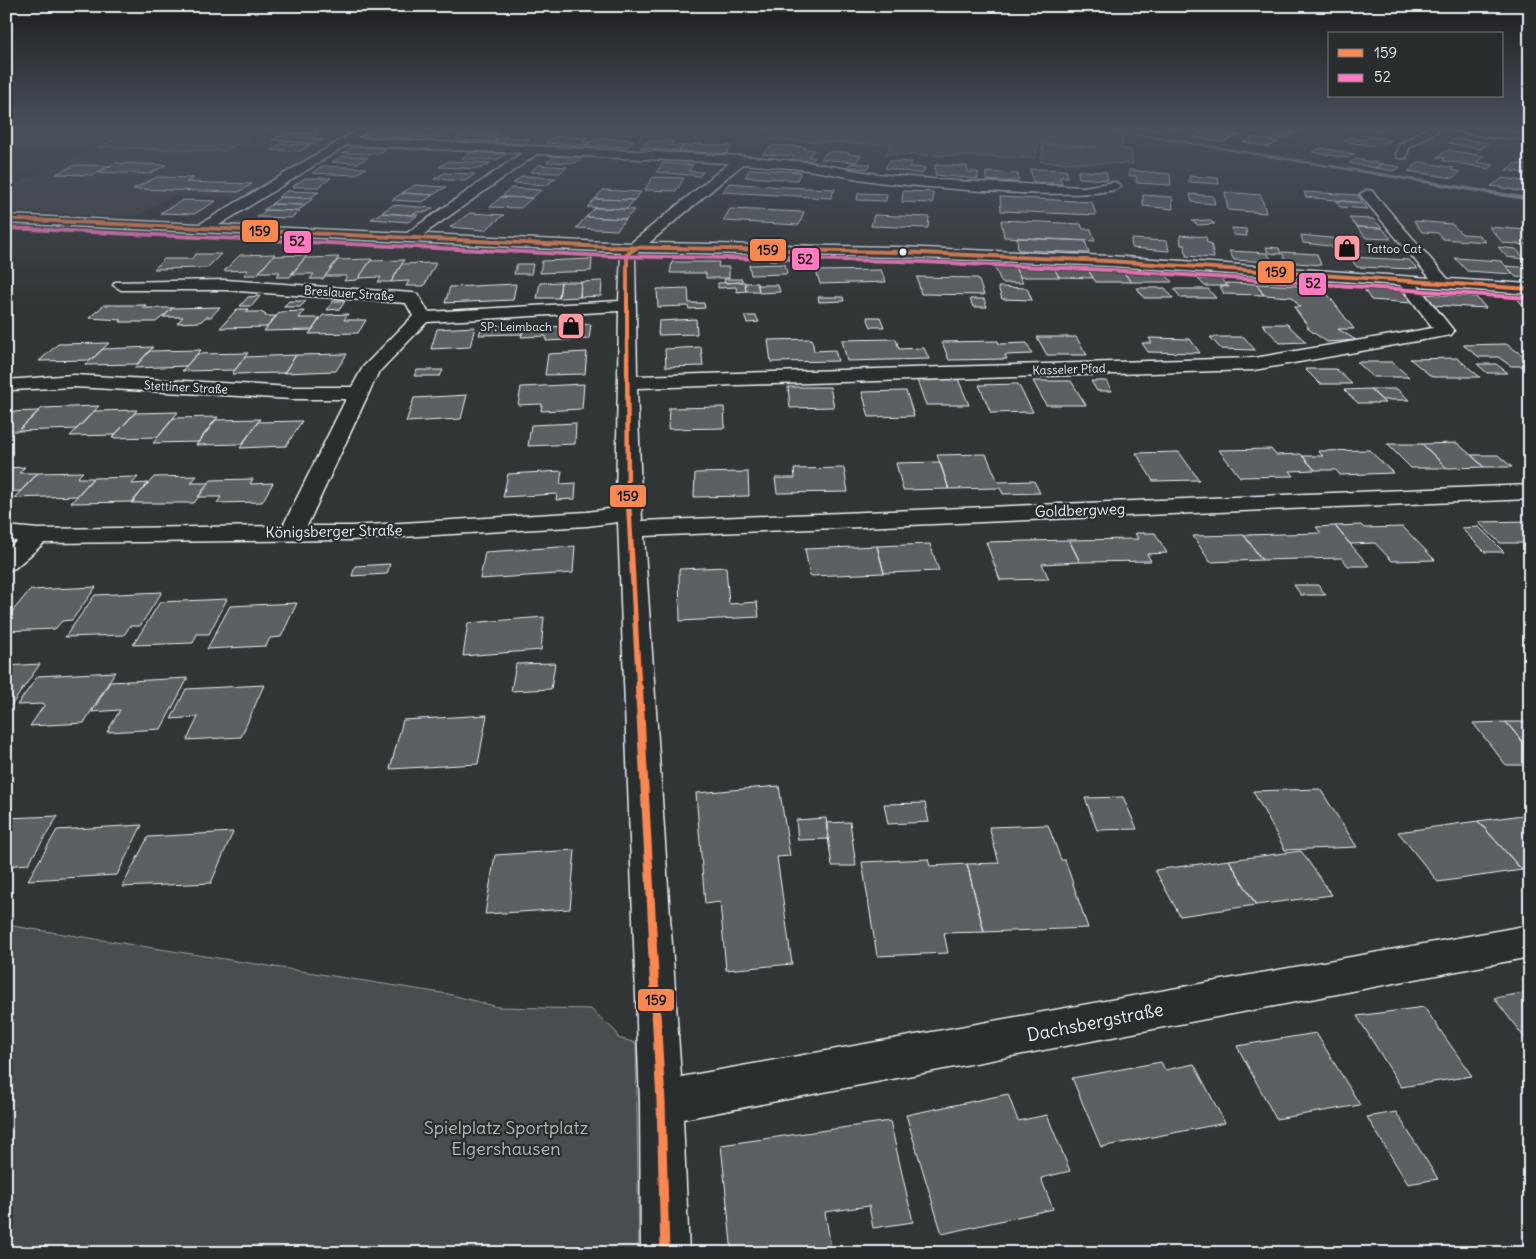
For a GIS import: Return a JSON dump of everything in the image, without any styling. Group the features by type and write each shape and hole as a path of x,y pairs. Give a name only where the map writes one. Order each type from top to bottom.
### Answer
{"street":[{"path":"205,227 272,186"},
{"path":"412,236 483,186"},
{"path":"665,1253 661,1102 630,521 629,382 626,306 627,254 710,186"},
{"path":"977,186 1083,191 1115,186"},
{"path":"1367,194 1444,284"},
{"path":"6,219 412,236 636,248 862,251 1011,256 1530,289"},
{"name":"Kasseler Pfad","path":"629,382 1254,364 1444,331 1406,282"},
{"name":"Breslauer Straße","path":"121,285 225,285 412,298 422,316"},
{"path":"292,533 370,371 422,316 626,306"},
{"name":"Stettiner Straße","path":"12,384 74,381 292,393 359,393"},
{"name":"Goldbergweg","path":"630,521 1530,492"},
{"name":"Königsberger Straße","path":"6,533 38,536 351,533 567,520 630,521"},
{"path":"6,562 38,536"},
{"name":"Dachsbergstraße","path":"661,1102 1530,941"}],"shaded area":[{"path":"11,186 268,186 247,199 172,196 134,217 6,211 6,188"}],"green space":[{"name":"Spielplatz Sportplatz Elgershausen","path":"6,925 448,994 498,1007 591,1009 617,1033 618,1038 636,1043 639,1253 6,1253"}],"building":[{"path":"139,186 249,186 239,192 133,189"},
{"path":"294,186 320,186 318,187 292,187"},
{"path":"414,186 446,187 433,195 402,193"},
{"path":"647,186 679,186 676,191 644,190"},
{"path":"727,186 835,189 831,198 723,192"},
{"path":"1491,186 1530,186 1530,193"},
{"path":"511,188 541,190 532,198 501,197"},
{"path":"603,190 641,192 634,200 595,199"},
{"path":"287,191 319,192 310,198 278,197"},
{"path":"903,191 933,192 933,203 902,202"},
{"path":"1225,192 1261,195 1266,213 1228,210"},
{"path":"1304,192 1358,195 1363,203 1306,197"},
{"path":"402,193 433,195 423,202 392,200"},
{"path":"858,193 887,194 886,201 857,200"},
{"path":"1190,194 1213,196 1215,204 1192,202"},
{"path":"1143,195 1172,197 1173,209 1143,206"},
{"path":"281,197 314,198 304,205 271,204"},
{"path":"501,197 532,198 521,208 490,207"},
{"path":"1000,197 1092,202 1096,215 1001,211"},
{"path":"595,199 634,200 627,209 587,207"},
{"path":"183,200 216,201 194,214 160,213"},
{"path":"1336,201 1363,203 1368,209 1340,207"},
{"path":"273,204 306,205 297,211 263,210"},
{"path":"393,205 433,208 427,212 417,212 412,215 381,213"},
{"path":"595,208 634,210 626,219 586,217"},
{"path":"730,209 804,212 799,225 723,221"},
{"path":"267,210 300,211 291,218 257,217"},
{"path":"381,213 418,215 408,222 371,219"},
{"path":"470,213 504,215 485,230 450,227"},
{"path":"874,215 929,217 928,228 871,226"},
{"path":"586,217 626,219 617,230 576,228"},
{"path":"1349,218 1373,219 1382,228 1357,227"},
{"path":"1001,220 1081,224 1083,229 1091,229 1095,241 1004,237"},
{"path":"1209,220 1215,224 1198,225 1192,221"},
{"path":"1414,221 1452,224 1462,234 1479,235 1486,242 1443,239 1438,233 1422,232"},
{"path":"1357,227 1382,228 1391,239 1366,238"},
{"path":"1489,227 1525,230 1530,235 1530,245 1503,243"},
{"path":"1232,228 1246,229 1247,236 1234,235"},
{"path":"1180,235 1206,237 1207,243 1211,243 1214,258 1186,256 1185,245 1181,245"},
{"path":"1301,235 1349,240 1353,245 1358,245 1362,251 1333,249 1330,246 1303,243"},
{"path":"1017,238 1085,241 1089,253 1018,250"},
{"path":"1131,239 1167,241 1169,251 1132,248"},
{"path":"1266,247 1279,248 1281,254 1268,253"},
{"path":"1498,247 1516,249 1525,259 1507,257"},
{"path":"1229,251 1267,253 1273,262 1234,260"},
{"path":"1282,252 1317,254 1321,265 1286,262"},
{"path":"196,254 221,254 207,268 154,269 164,259 191,259"},
{"path":"275,254 257,275 244,275 248,270 224,271 240,255"},
{"path":"307,255 290,277 276,277 280,272 259,272 273,256"},
{"path":"339,257 323,279 310,279 314,274 291,274 305,258"},
{"path":"1349,257 1409,260 1418,269 1357,267"},
{"path":"1455,258 1501,261 1514,274 1467,271"},
{"path":"372,259 357,280 344,281 347,276 325,276 338,260"},
{"path":"592,259 591,271 540,273 542,261"},
{"path":"404,260 391,282 378,282 381,277 359,278 370,261"},
{"path":"672,262 719,262 718,267 729,267 729,278 706,278 706,273 670,273"},
{"path":"436,263 424,286 406,286 409,281 391,282 402,264"},
{"path":"517,264 533,264 531,274 514,274"},
{"path":"785,264 787,274 751,275 749,265"},
{"path":"994,266 1014,266 1023,283 1002,283"},
{"path":"1014,266 1053,266 1059,277 1020,277"},
{"path":"1053,266 1086,266 1093,278 1059,277"},
{"path":"1506,266 1530,268 1530,278 1516,277"},
{"path":"881,270 886,282 820,284 816,271"},
{"path":"1088,270 1122,270 1131,282 1096,282"},
{"path":"1122,270 1162,270 1172,282 1131,282"},
{"path":"917,277 978,278 984,295 921,294"},
{"path":"1220,278 1227,286 1205,286 1198,279"},
{"path":"724,279 742,279 742,282 725,283"},
{"path":"602,281 601,296 580,297 581,282"},
{"path":"561,282 559,298 537,298 540,283"},
{"path":"561,282 581,282 580,297 559,298"},
{"path":"745,282 746,291 737,292 736,287 718,288 718,283"},
{"path":"745,283 757,283 759,291 746,291"},
{"path":"1226,283 1256,284 1264,295 1224,294 1220,286 1229,287"},
{"path":"516,284 513,300 445,303 450,287"},
{"path":"1256,284 1322,287 1354,329 1338,329 1356,340 1327,342 1307,328 1309,328 1294,307 1300,307 1292,297 1264,295"},
{"path":"758,285 778,285 780,292 759,293"},
{"path":"1362,286 1401,289 1412,303 1371,300"},
{"path":"998,287 1027,288 1032,300 1002,299"},
{"path":"688,288 689,303 704,303 705,308 689,309 688,306 658,307 657,289"},
{"path":"1137,288 1165,288 1173,298 1144,298"},
{"path":"1174,289 1208,289 1216,298 1181,298"},
{"path":"1425,294 1476,297 1486,308 1433,305"},
{"path":"260,296 252,306 240,306 248,297"},
{"path":"818,297 843,297 844,301 819,302"},
{"path":"970,299 984,299 987,307 973,307"},
{"path":"1517,299 1530,300 1530,311 1529,311"},
{"path":"289,301 306,301 300,307 283,307"},
{"path":"333,301 345,301 340,309 327,310"},
{"path":"104,305 146,305 142,308 173,308 156,322 120,322 122,320 89,318"},
{"path":"220,307 211,317 206,317 200,322 177,323 183,317 163,317 173,308"},
{"path":"237,309 249,309 246,312 261,312 265,316 276,316 267,327 220,328"},
{"path":"304,311 299,318 320,318 312,330 264,331 280,312"},
{"path":"348,314 344,320 366,320 358,333 309,334 323,315"},
{"path":"744,316 756,316 759,322 747,323"},
{"path":"867,317 880,317 884,327 871,327"},
{"path":"696,319 697,334 658,335 659,321"},
{"path":"591,324 589,339 546,341 546,336 521,337 523,329"},
{"path":"1262,324 1287,324 1306,342 1280,343"},
{"path":"524,325 522,334 479,335 482,326"},
{"path":"475,327 470,347 431,349 437,329"},
{"path":"1037,337 1076,337 1087,355 1047,355"},
{"path":"1210,337 1244,337 1255,350 1221,349"},
{"path":"1149,338 1190,339 1200,353 1148,352 1142,343 1152,343"},
{"path":"812,339 814,351 835,350 838,361 771,362 768,340"},
{"path":"896,339 899,349 924,348 929,359 847,361 842,340"},
{"path":"998,341 999,344 1027,343 1032,354 1005,355 1007,359 949,360 942,342"},
{"path":"109,343 91,360 39,361 58,344"},
{"path":"1506,344 1530,360 1530,366 1511,366 1498,357 1479,357 1463,345"},
{"path":"153,347 137,364 85,365 103,349"},
{"path":"701,347 703,366 666,367 665,349"},
{"path":"201,350 186,366 134,368 150,351"},
{"path":"587,352 585,374 545,375 548,354"},
{"path":"248,353 235,370 182,371 197,354"},
{"path":"347,354 336,371 284,373 296,355"},
{"path":"296,355 284,373 232,374 245,357"},
{"path":"1457,358 1480,377 1432,377 1410,359"},
{"path":"1357,362 1392,362 1409,377 1373,377"},
{"path":"1477,364 1496,364 1508,373 1487,373"},
{"path":"1305,369 1336,369 1352,384 1320,384"},
{"path":"417,370 443,370 440,376 414,376"},
{"path":"958,379 969,405 926,405 917,380"},
{"path":"1033,381 1071,381 1086,405 1046,405"},
{"path":"1091,381 1106,381 1112,391 1097,391"},
{"path":"584,384 582,409 541,411 542,404 518,405 521,387"},
{"path":"1018,384 1033,412 991,413 979,385"},
{"path":"788,387 830,387 834,407 790,408"},
{"path":"1370,389 1397,389 1409,400 1382,400"},
{"path":"1370,389 1385,403 1358,403 1344,390"},
{"path":"906,391 914,416 869,417 862,392"},
{"path":"467,395 461,419 406,422 414,398"},
{"path":"99,406 77,429 18,431 42,408"},
{"path":"724,407 725,428 668,429 669,408"},
{"path":"137,410 115,435 70,436 94,411"},
{"path":"39,411 18,431 6,431 6,412"},
{"path":"178,412 158,437 112,438 135,413"},
{"path":"218,417 199,442 153,443 174,418"},
{"path":"260,419 242,444 196,445 215,420"},
{"path":"302,421 286,446 240,448 258,422"},
{"path":"576,423 575,444 528,446 531,425"},
{"path":"1457,443 1484,467 1447,468 1422,444"},
{"path":"1387,444 1422,444 1447,468 1411,468"},
{"path":"1271,449 1276,455 1301,454 1315,470 1290,471 1294,476 1240,477 1219,450"},
{"path":"1369,450 1393,473 1340,475 1336,470 1315,470 1302,456 1323,456 1318,451"},
{"path":"1179,452 1199,480 1153,481 1136,453"},
{"path":"986,454 998,482 1034,481 1040,493 1003,494 1000,488 949,489 937,455"},
{"path":"1471,455 1498,455 1512,467 1484,467"},
{"path":"940,462 949,489 903,490 896,463"},
{"path":"25,467 19,473 38,473 21,491 6,492 6,468"},
{"path":"844,468 848,492 777,493 775,478 795,478 794,469"},
{"path":"562,471 560,484 576,483 575,499 556,500 557,494 503,497 508,474"},
{"path":"83,472 77,478 93,478 77,496 14,498 38,473"},
{"path":"748,472 749,496 694,497 695,473"},
{"path":"197,476 191,483 209,483 194,503 131,503 154,477"},
{"path":"138,477 132,484 148,483 133,502 71,503 93,478"},
{"path":"253,479 250,484 273,483 262,502 217,503 221,497 198,497 211,480"},
{"path":"1530,521 1530,543 1500,543 1478,522"},
{"path":"1361,525 1364,528 1403,527 1435,560 1392,561 1375,543 1350,544 1335,526"},
{"path":"1335,526 1369,566 1348,566 1342,558 1262,560 1244,535 1321,533 1316,527"},
{"path":"1479,527 1504,552 1485,552 1461,528"},
{"path":"1135,533 1155,533 1167,553 1147,554 1151,561 1080,562 1069,540 1138,539"},
{"path":"1244,535 1262,560 1210,562 1193,536"},
{"path":"1069,540 1080,562 1042,564 1049,579 1000,580 986,542"},
{"path":"930,544 939,571 884,573 877,546"},
{"path":"575,546 573,573 480,579 485,552"},
{"path":"877,546 884,573 810,576 805,549"},
{"path":"390,564 387,574 352,576 355,566"},
{"path":"726,567 729,604 757,602 759,617 680,621 679,569"},
{"path":"1294,585 1318,585 1326,595 1301,595"},
{"path":"96,587 72,620 62,621 55,629 6,631 6,619 30,590"},
{"path":"162,592 140,626 130,626 124,635 65,637 95,595"},
{"path":"227,599 209,634 197,634 193,643 133,645 160,602"},
{"path":"297,603 281,637 270,638 266,646 207,649 230,606"},
{"path":"544,617 541,650 463,656 468,623"},
{"path":"555,663 551,689 511,691 516,664"},
{"path":"40,664 6,713 6,666"},
{"path":"115,672 84,723 30,726 45,704 17,705 38,676"},
{"path":"188,678 161,729 107,732 120,710 92,712 110,682"},
{"path":"264,685 241,737 187,740 198,717 171,719 186,689"},
{"path":"487,715 478,764 390,769 403,720"},
{"path":"1506,722 1530,751 1530,765 1506,765 1473,723"},
{"path":"1506,722 1530,722 1530,751"},
{"path":"779,786 790,856 777,857 792,964 726,970 720,902 705,904 696,793"},
{"path":"1320,789 1357,847 1285,850 1253,791"},
{"path":"1123,797 1137,829 1097,830 1085,798"},
{"path":"925,803 929,822 888,824 884,804"},
{"path":"1530,814 1530,869 1522,870 1478,821"},
{"path":"58,816 28,864 6,866 6,818"},
{"path":"826,818 829,839 798,840 796,820"},
{"path":"1478,821 1522,870 1438,882 1398,832"},
{"path":"850,822 856,866 832,866 826,823"},
{"path":"142,825 117,875 28,880 57,830"},
{"path":"1048,825 1061,860 1065,860 1088,928 984,932 967,864 999,863 989,827"},
{"path":"233,832 211,883 122,887 148,837"},
{"path":"575,850 570,909 485,914 495,855"},
{"path":"1301,851 1332,895 1256,905 1229,860"},
{"path":"928,859 930,866 967,864 984,932 944,933 948,953 877,956 862,862"},
{"path":"1229,860 1256,905 1180,916 1155,870"},
{"path":"1530,992 1530,1045 1494,998"},
{"path":"1424,1007 1472,1076 1401,1087 1357,1016"},
{"path":"1316,1033 1360,1105 1276,1119 1237,1046"},
{"path":"1161,1062 1165,1070 1194,1064 1225,1123 1101,1147 1072,1078"},
{"path":"1008,1094 1018,1121 1047,1115 1070,1171 1041,1178 1053,1209 942,1234 906,1115"},
{"path":"1396,1112 1438,1179 1408,1184 1367,1117"},
{"path":"890,1121 913,1222 873,1228 869,1206 825,1212 832,1253 732,1253 721,1145"}],"waterway":[{"path":"1449,186 1530,199"}],"transit line":[{"name":"159","path":"6,219 608,247 898,252 1109,261 1530,289"},
{"name":"52","path":"6,228 608,256 898,261 1109,270 1529,298"},
{"name":"159","path":"636,248 627,254 628,513 631,529 661,1102 665,1253"}],"place":[{"name":"Tattoo Cat","path":"1347,248"},
{"name":"SP: Leimbach","path":"571,326"}]}
